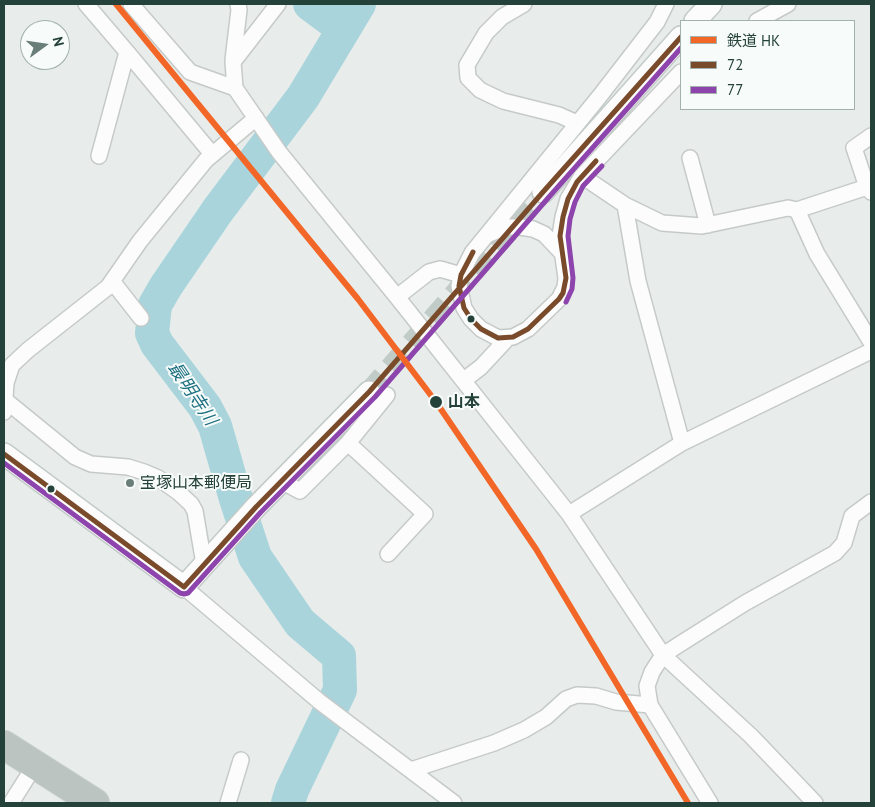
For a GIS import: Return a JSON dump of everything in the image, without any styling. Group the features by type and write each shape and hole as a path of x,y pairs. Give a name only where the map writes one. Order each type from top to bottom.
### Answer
{"highway":[{"path":"4,745 95,803"}],"street":[{"path":"86,4 212,154"},
{"path":"131,4 190,72 235,88"},
{"path":"238,4 239,10 233,62 235,88 279,152 464,380 569,514 663,655 751,736 815,803"},
{"path":"233,62 278,4"},
{"path":"524,4 502,17 486,33 467,65 468,78 480,90 503,101 560,115 577,123"},
{"path":"507,339 490,335 471,319 461,298 459,286 461,275 472,253 657,22 666,4"},
{"path":"696,20 711,4"},
{"path":"759,20 788,4"},
{"path":"543,192 680,38"},
{"path":"100,156 126,52"},
{"path":"464,380 481,367 507,339 528,329 559,299 563,292 566,278 560,236 562,217 568,199 582,176 680,73"},
{"path":"204,564 195,511 184,497 158,478 144,472 128,467 91,464 75,457 4,406 5,382 12,365 28,350 108,287 140,241 206,160 259,122"},
{"path":"582,176 625,205 662,223 708,225 788,208 797,210 869,190 854,148 871,136"},
{"path":"690,158 708,225"},
{"path":"625,205 638,282 682,443"},
{"path":"797,210 818,254 871,342"},
{"path":"489,234 506,227 533,229 544,234 563,254"},
{"path":"397,297 429,272 440,269 461,275"},
{"path":"112,281 141,318"},
{"path":"569,514 682,443 871,350"},
{"path":"281,481 300,491 348,444 378,393"},
{"path":"184,587 281,481 378,393"},
{"path":"348,444 426,514 388,554"},
{"path":"4,455 184,587 320,702 454,803"},
{"path":"710,803 650,705 647,686 652,672 663,655 745,603 835,553 844,543 852,516 871,502"},
{"path":"411,770 494,744 524,730 546,717 566,699 577,695 596,696 616,702 650,705"},
{"path":"228,803 241,760"},
{"path":"11,803 34,765"}],"waterway":[{"path":"310,4 344,29"},
{"name":"最明寺川","path":"288,803 292,790 340,690 339,656 300,623 255,557 215,426 205,407 157,344 152,333 155,305 166,286 218,210 303,97 359,4"}],"tunnel":[{"path":"369,392 543,192"}],"rail line":[{"name":"HK","path":"116,4 358,299 436,402 536,549 688,803"}],"transit line":[{"name":"72","path":"4,454 184,587 256,507 369,392 680,38"},
{"name":"77","path":"4,463 180,593 188,593 261,512 375,397 680,49"},
{"name":"72","path":"473,252 461,275 459,286 464,308 471,319 481,329 498,338 513,337 528,329 563,293 566,278 560,236 563,217 568,199 577,182 596,161"},
{"name":"77","path":"566,302 572,289 573,278 568,236 570,219 575,202 583,186 602,166"}],"place":[{"name":"山本","path":"436,402"},
{"name":"宝塚山本郵便局","path":"130,483"}]}
